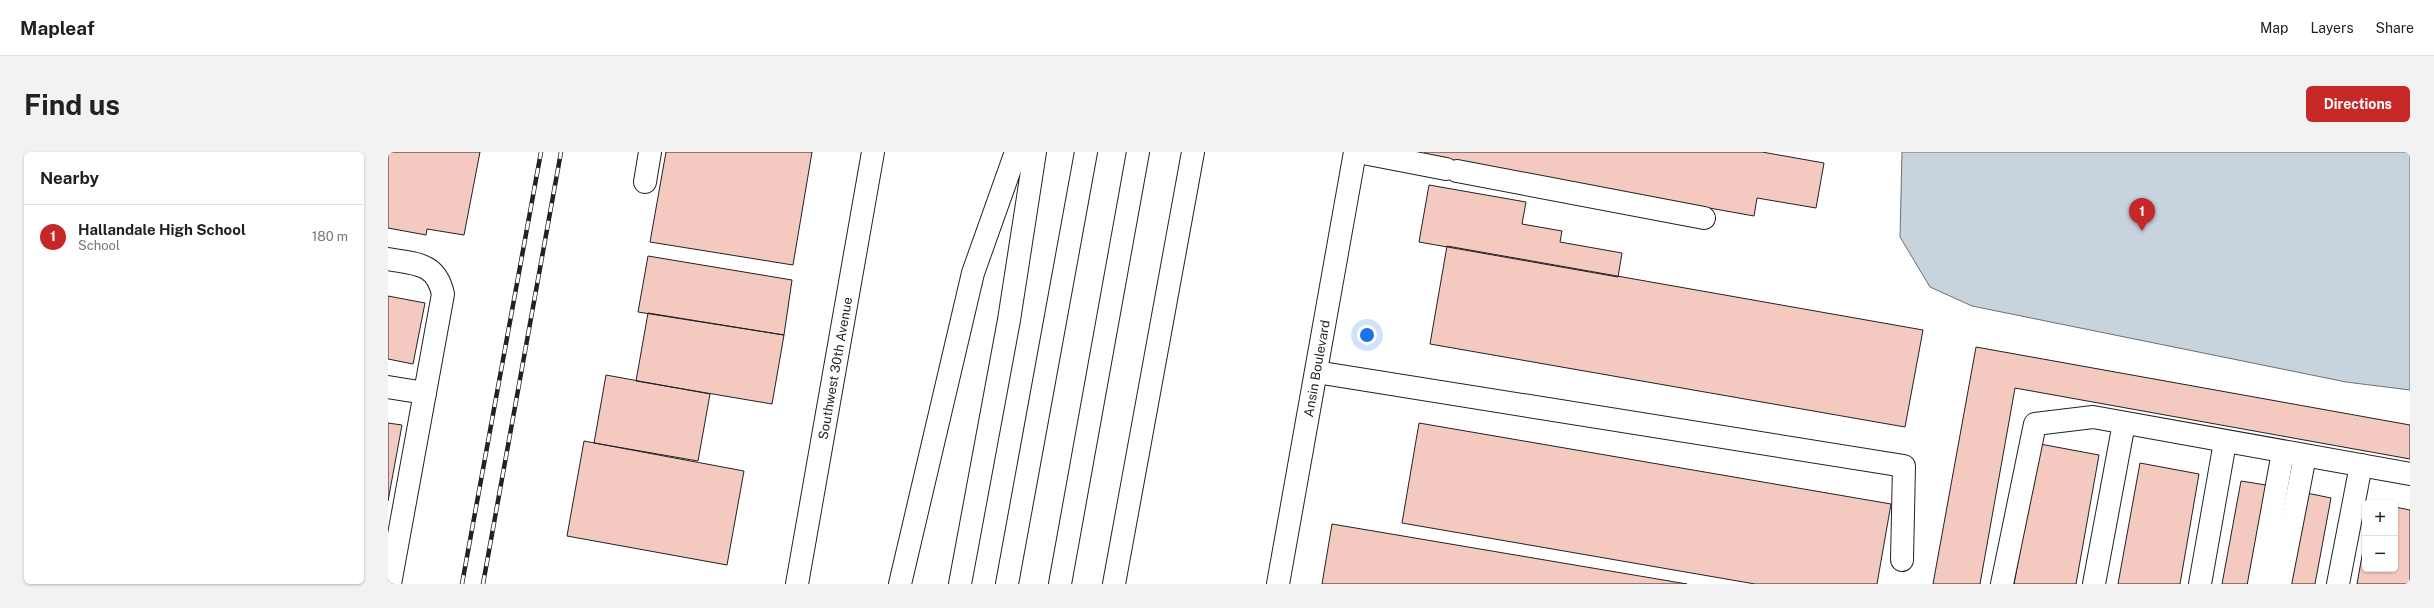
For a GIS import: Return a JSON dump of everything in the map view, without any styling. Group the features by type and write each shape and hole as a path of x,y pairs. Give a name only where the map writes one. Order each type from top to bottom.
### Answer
{"main road":[{"path":"645,182 650,152"},
{"name":"Southwest 30th Avenue","path":"797,584 873,152"},
{"path":"900,584 973,273 1016,152"},
{"path":"960,584 1009,320 1035,152"},
{"path":"1007,584 1086,152"},
{"path":"1060,584 1138,152"},
{"path":"1114,584 1193,152"},
{"path":"1184,202 1205,152"},
{"path":"1356,152 1704,218"},
{"name":"Ansin Boulevard","path":"1278,584 1356,152"},
{"path":"388,259 421,265 433,271 440,281 443,294 424,394 393,538 390,584"},
{"path":"1316,372 1904,466 1902,560"},
{"path":"388,387 424,394"},
{"path":"2002,584 2036,424 2093,417 2225,442 2410,474"},
{"path":"2094,584 2124,423"},
{"path":"2200,584 2225,442"},
{"path":"2259,584 2283,452"},
{"path":"2280,584 2305,456"},
{"path":"2338,584 2361,465"}],"shaded area":[{"path":"1902,152 2410,152 2410,390 2346,382 1972,306 1930,287 1900,237"}],"building":[{"path":"388,152 480,152 464,235 427,229 426,235 388,228"},
{"path":"666,152 812,152 793,265 650,242"},
{"path":"1425,152 1762,152 1824,163 1816,208 1757,198 1754,216 1424,157"},
{"path":"1429,185 1526,202 1522,224 1562,231 1560,242 1622,253 1618,277 1419,242"},
{"path":"1447,246 1923,330 1905,427 1430,344"},
{"path":"648,256 792,280 784,335 638,312"},
{"path":"388,296 425,303 413,364 388,359"},
{"path":"648,313 784,335 772,404 636,381"},
{"path":"1976,347 2410,425 2410,459 2015,388 1980,584 1933,584"},
{"path":"606,375 710,394 698,461 594,443"},
{"path":"388,423 402,425 388,501"},
{"path":"1419,423 1891,504 1877,584 1755,584 1402,523"},
{"path":"584,441 744,471 727,565 567,536"},
{"path":"2040,444 2099,455 2076,584 2014,584"},
{"path":"2140,463 2199,474 2180,584 2118,584"},
{"path":"2241,481 2272,486 2253,584 2222,584"},
{"path":"2302,492 2331,498 2315,584 2285,584"},
{"path":"2398,508 2410,510 2410,584 2357,584 2362,556 2362,572 2398,572"},
{"path":"1332,524 1687,584 1322,584"}],"railway":[{"path":"462,584 541,152"},
{"path":"483,584 561,152"}],"place":[{"name":"Hallandale High School","path":"2142,231"}]}
